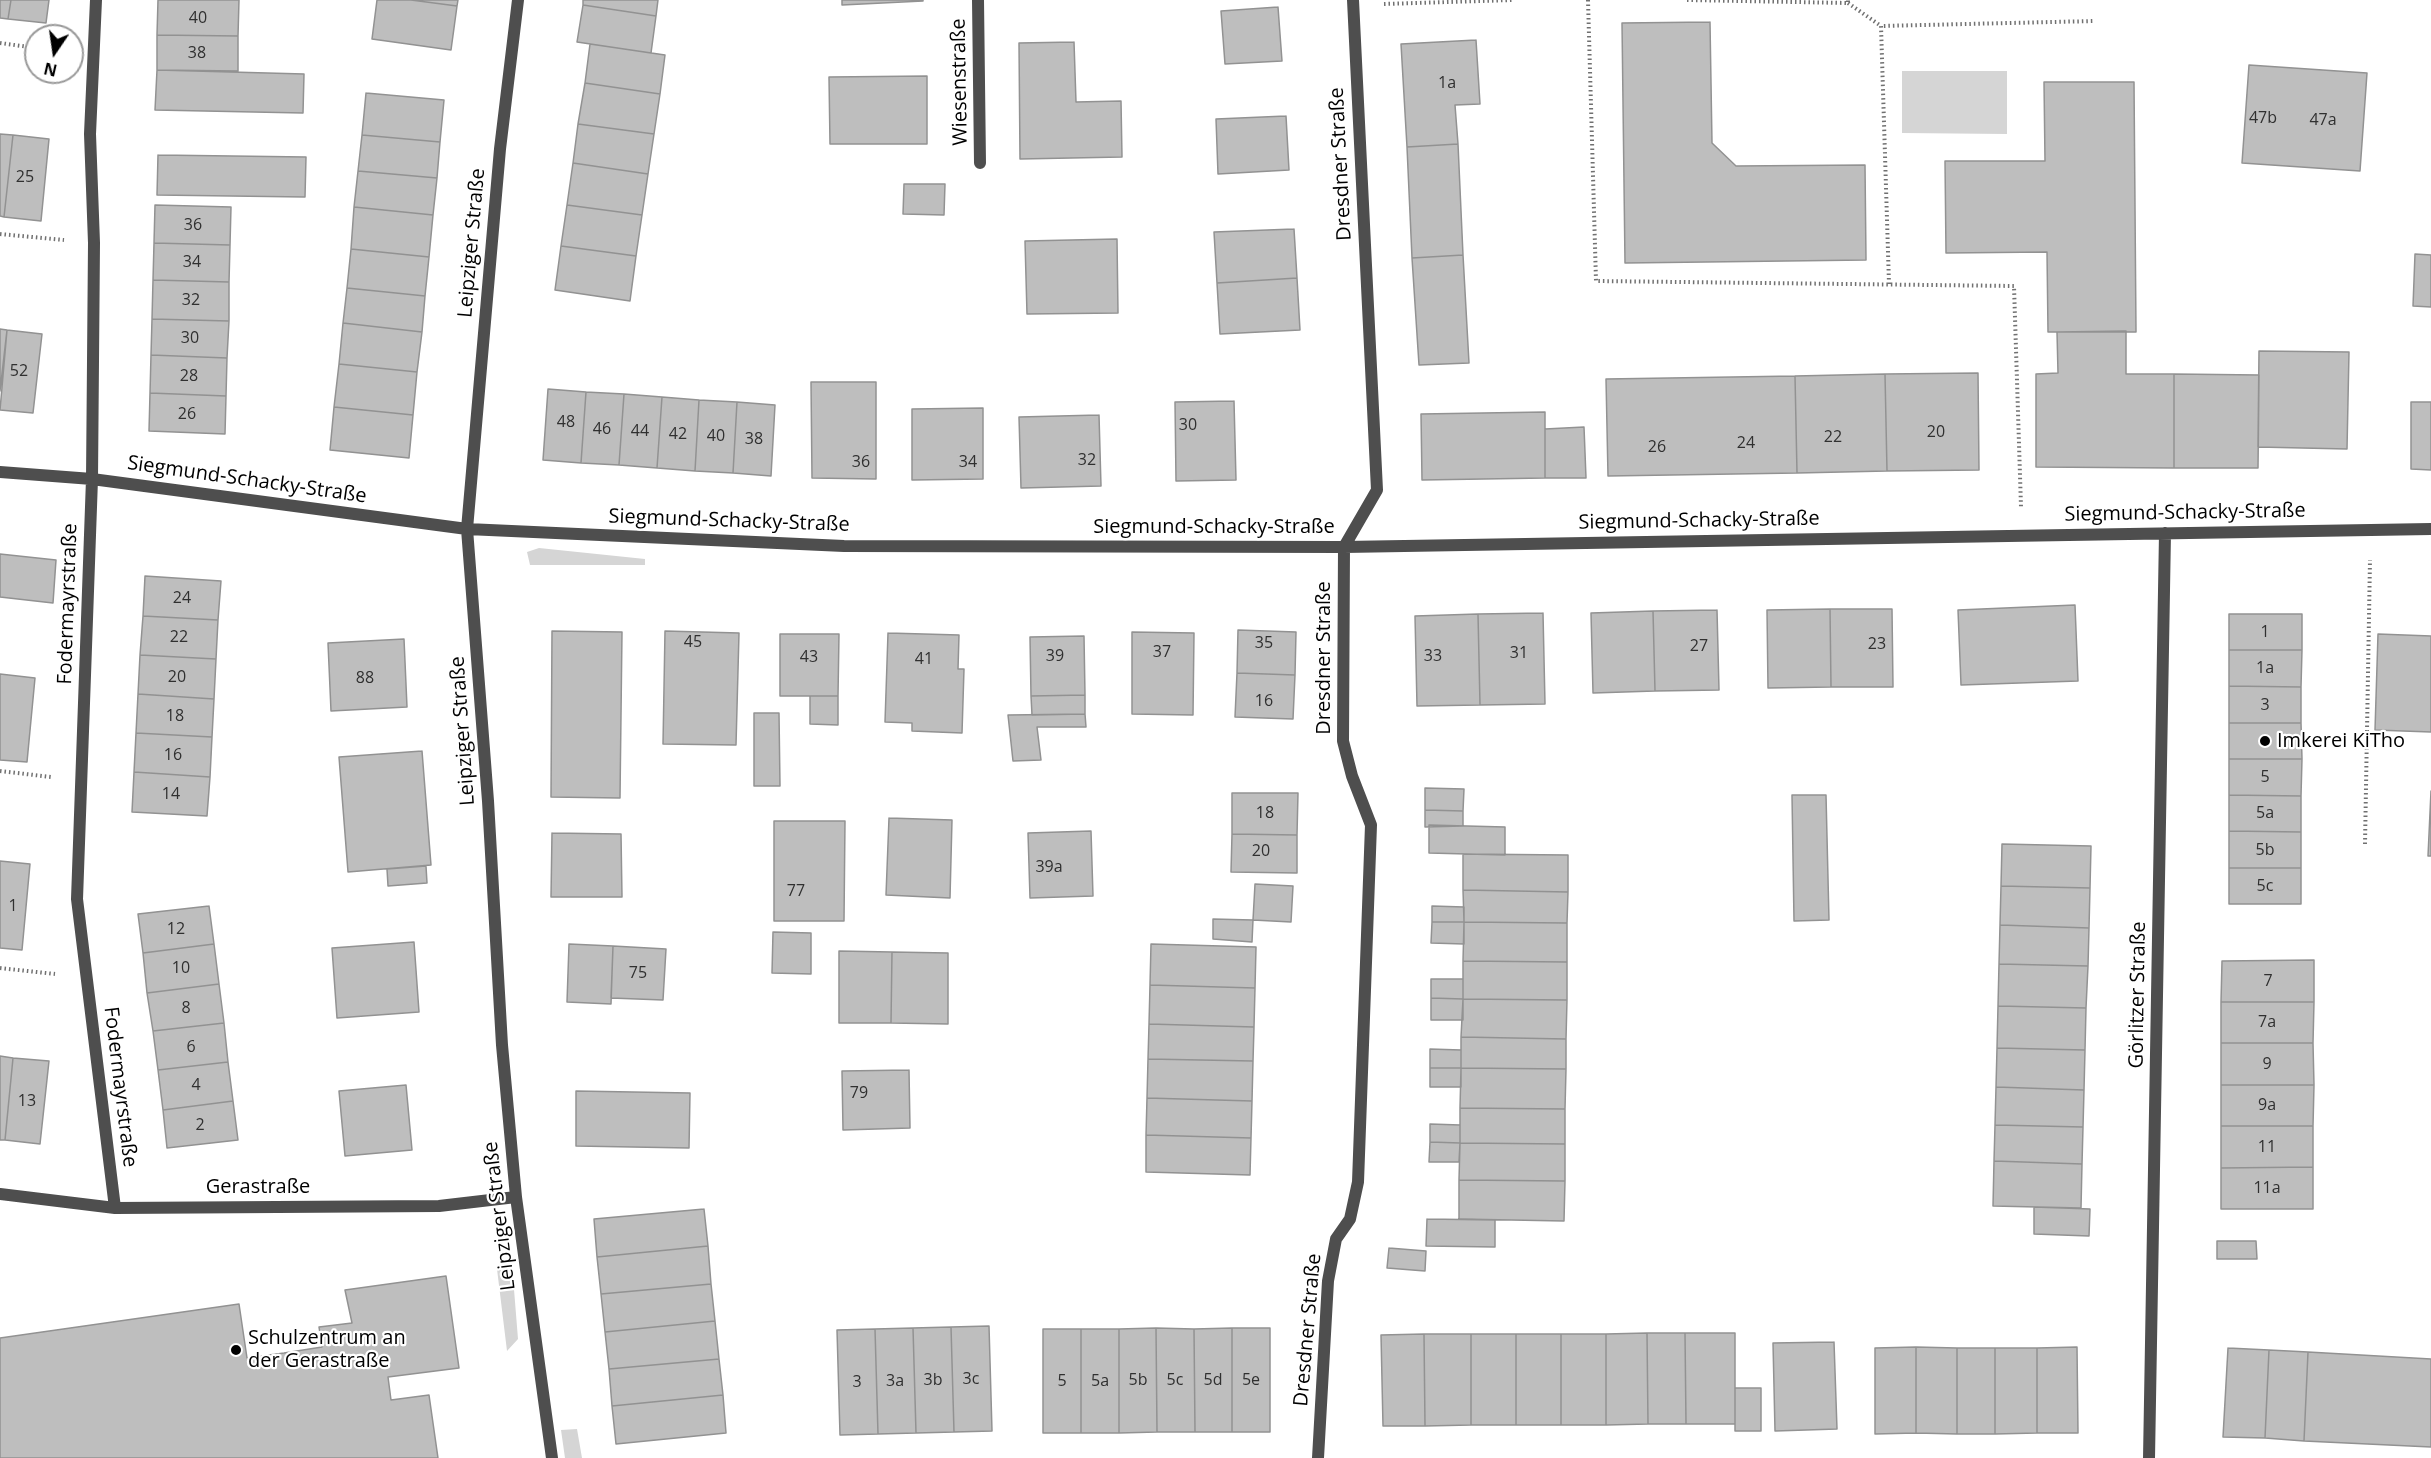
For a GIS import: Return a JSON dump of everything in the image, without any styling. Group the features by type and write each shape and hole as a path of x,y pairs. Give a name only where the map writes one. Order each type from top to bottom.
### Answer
{"street":[{"name":"Fodermayrstraße","path":"96,0 90,134 94,243 92,479 77,899 115,1208"},
{"name":"Leipziger Straße","path":"518,0 500,149 467,529 488,801 502,1045 516,1197 552,1458"},
{"name":"Wiesenstraße","path":"978,0 980,163"},
{"name":"Dresdner Straße","path":"1318,1458 1328,1281 1336,1239 1350,1219 1358,1182 1371,825 1352,776 1343,741 1344,547 1377,490 1353,2"},
{"name":"Siegmund-Schacky-Straße","path":"0,472 92,479 467,529 844,546 1344,547 2431,529"},
{"name":"Görlitzer Straße","path":"2149,1458 2165,533"},
{"name":"Gerastraße","path":"0,1194 115,1208 439,1206 516,1197"}],"path":[{"path":"1353,2 1512,0"},
{"path":"1588,0 1596,281 2014,286 2022,535"},
{"path":"1687,0 1848,2 1881,26 2095,21"},
{"path":"1881,26 1889,284"},
{"path":"0,43 24,46"},
{"path":"0,234 94,243"},
{"path":"2366,844 2371,530"},
{"path":"0,771 82,780"},
{"path":"0,968 86,977"}],"shaded area":[{"path":"1902,71 2007,71 2007,134 1902,133"},
{"path":"539,548 645,559 645,565 530,565 527,552"},
{"path":"497,1269 505,1269 513,1277 518,1339 507,1351"},
{"path":"577,1429 582,1458 565,1458 561,1430"}],"building":[{"path":"0,0 11,0 8,19 0,18"},
{"path":"11,0 49,0 46,23 8,19"},
{"path":"158,0 239,0 238,36 157,35"},
{"path":"377,0 411,0 457,6 451,50 372,39"},
{"path":"411,0 458,0 457,6"},
{"path":"583,0 658,0 656,16 583,5"},
{"path":"842,0 923,0 923,1 842,5"},
{"path":"583,5 656,16 651,53 577,42"},
{"path":"1278,7 1282,61 1225,64 1221,11"},
{"path":"1710,22 1712,143 1736,166 1865,165 1866,260 1625,263 1622,23"},
{"path":"157,35 238,36 238,71 157,70"},
{"path":"1476,40 1480,104 1455,105 1458,144 1407,147 1401,44"},
{"path":"1074,42 1076,102 1121,101 1122,157 1020,159 1019,43"},
{"path":"590,44 665,55 660,94 585,83"},
{"path":"2249,65 2367,73 2360,171 2242,163"},
{"path":"157,70 304,74 303,113 155,110"},
{"path":"927,76 927,144 830,144 829,77"},
{"path":"2044,82 2134,82 2136,332 2048,332 2047,252 1946,253 1945,161 2045,161"},
{"path":"585,83 660,94 654,134 578,124"},
{"path":"366,93 444,100 440,142 362,135"},
{"path":"1286,116 1289,170 1218,174 1216,119"},
{"path":"578,124 654,134 648,174 573,163"},
{"path":"0,134 13,135 4,217 0,216"},
{"path":"13,135 49,139 41,221 4,217"},
{"path":"362,135 440,142 437,178 358,171"},
{"path":"1458,144 1463,255 1412,258 1407,147"},
{"path":"158,155 306,157 305,197 157,195"},
{"path":"573,163 648,174 642,215 567,205"},
{"path":"358,171 437,178 433,215 354,207"},
{"path":"904,184 945,184 944,215 903,214"},
{"path":"155,205 231,207 230,245 154,243"},
{"path":"567,205 642,215 636,256 561,246"},
{"path":"354,207 433,215 429,257 351,249"},
{"path":"1294,229 1297,278 1217,283 1214,232"},
{"path":"1117,239 1118,313 1027,314 1025,241"},
{"path":"154,243 230,245 229,282 153,280"},
{"path":"561,246 636,256 630,301 555,290"},
{"path":"351,249 429,257 425,296 347,288"},
{"path":"2415,254 2431,255 2431,307 2413,306"},
{"path":"1463,255 1469,363 1419,365 1412,258"},
{"path":"1297,278 1300,330 1220,334 1217,283"},
{"path":"153,280 229,282 229,321 152,319"},
{"path":"347,288 425,296 422,332 343,323"},
{"path":"152,319 229,321 227,358 151,355"},
{"path":"343,323 422,332 417,372 339,364"},
{"path":"0,329 7,330 0,391"},
{"path":"7,330 42,334 33,413 0,410"},
{"path":"2126,331 2126,374 2174,374 2174,468 2036,467 2036,374 2058,373 2057,332"},
{"path":"2259,351 2349,352 2347,449 2258,447"},
{"path":"151,355 227,358 226,396 150,393"},
{"path":"339,364 417,372 413,415 334,407"},
{"path":"1978,373 1979,470 1887,471 1885,374"},
{"path":"1885,374 1887,471 1797,473 1795,376"},
{"path":"2174,374 2259,375 2258,468 2174,468"},
{"path":"1795,376 1797,473 1608,476 1606,379"},
{"path":"811,382 876,382 876,479 812,478"},
{"path":"548,389 586,392 581,463 543,460"},
{"path":"586,392 624,394 619,465 581,463"},
{"path":"150,393 226,396 225,434 149,431"},
{"path":"624,394 662,397 657,468 619,465"},
{"path":"662,397 699,400 695,471 657,468"},
{"path":"699,400 737,402 733,473 695,471"},
{"path":"1234,401 1236,480 1176,481 1175,402"},
{"path":"737,402 775,405 771,476 733,473"},
{"path":"2411,402 2431,402 2431,470 2411,469"},
{"path":"334,407 413,415 409,458 330,450"},
{"path":"983,408 983,479 912,480 912,409"},
{"path":"1545,412 1545,478 1422,480 1421,414"},
{"path":"1099,415 1101,486 1021,488 1019,417"},
{"path":"1584,427 1586,478 1545,478 1545,429"},
{"path":"0,554 56,560 53,603 0,597"},
{"path":"145,576 221,581 218,620 143,616"},
{"path":"2075,605 2078,681 1961,685 1958,610"},
{"path":"1830,609 1831,687 1768,688 1767,610"},
{"path":"1830,609 1892,609 1893,687 1831,687"},
{"path":"1717,610 1719,690 1655,691 1653,611"},
{"path":"1653,611 1655,691 1593,693 1591,613"},
{"path":"1543,613 1545,704 1480,705 1478,614"},
{"path":"1478,614 1480,705 1417,706 1415,616"},
{"path":"2229,614 2302,614 2302,650 2229,650"},
{"path":"143,616 218,620 216,659 140,655"},
{"path":"1238,630 1296,632 1295,675 1237,673"},
{"path":"552,631 622,632 620,798 551,797"},
{"path":"665,631 739,633 736,745 663,744"},
{"path":"1132,632 1194,633 1193,715 1132,714"},
{"path":"888,633 959,635 958,669 964,669 962,733 912,731 912,723 885,722"},
{"path":"780,634 839,634 838,696 780,696"},
{"path":"2378,634 2431,636 2431,732 2375,730"},
{"path":"1084,636 1085,695 1031,696 1030,637"},
{"path":"404,639 407,707 331,711 328,643"},
{"path":"2229,650 2302,650 2301,687 2229,686"},
{"path":"140,655 216,659 214,699 138,694"},
{"path":"1237,673 1295,675 1293,719 1235,717"},
{"path":"0,674 35,678 27,762 0,760"},
{"path":"2229,686 2301,687 2301,723 2229,723"},
{"path":"138,694 214,699 212,737 136,733"},
{"path":"1085,695 1085,714 1032,715 1031,696"},
{"path":"810,696 838,696 838,725 810,724"},
{"path":"754,713 779,713 780,786 754,786"},
{"path":"1085,714 1086,727 1037,727 1041,760 1013,761 1008,715"},
{"name":"Imkerei KiTho","path":"2229,723 2301,723 2302,759 2229,759"},
{"path":"136,733 212,737 210,777 134,772"},
{"path":"422,751 431,865 348,872 339,757"},
{"path":"2229,759 2302,759 2301,796 2229,795"},
{"path":"134,772 210,777 207,816 132,812"},
{"path":"1425,788 1464,789 1463,811 1425,810"},
{"path":"2431,791 2431,856 2428,856"},
{"path":"1232,793 1298,793 1297,835 1232,834"},
{"path":"1792,795 1826,795 1829,920 1794,921"},
{"path":"2229,795 2301,796 2301,832 2229,831"},
{"path":"1425,810 1463,811 1463,826 1425,827"},
{"path":"889,818 952,820 950,898 886,895"},
{"path":"774,821 845,821 844,921 774,921"},
{"path":"1429,825 1505,827 1505,855 1429,853"},
{"path":"1091,831 1093,896 1030,898 1028,833"},
{"path":"2229,831 2301,832 2301,868 2229,868"},
{"path":"552,833 621,834 622,897 551,897"},
{"path":"1232,834 1297,835 1297,873 1231,872"},
{"path":"2002,844 2091,846 2090,888 2001,886"},
{"path":"1463,854 1568,855 1568,892 1463,890"},
{"path":"0,861 30,864 22,950 0,948"},
{"path":"426,866 427,883 388,886 387,869"},
{"path":"2229,868 2301,868 2301,904 2229,904"},
{"path":"1255,884 1293,886 1291,922 1253,920"},
{"path":"2001,886 2090,888 2089,928 2000,925"},
{"path":"1463,890 1568,892 1567,923 1464,922"},
{"path":"209,906 214,944 143,953 138,914"},
{"path":"1432,906 1464,907 1464,922 1432,922"},
{"path":"1213,919 1253,920 1252,942 1213,939"},
{"path":"1432,922 1464,922 1464,944 1431,943"},
{"path":"1464,922 1567,923 1567,962 1463,961"},
{"path":"2000,925 2089,928 2088,966 1999,964"},
{"path":"773,932 811,933 811,974 772,973"},
{"path":"414,942 419,1012 337,1018 332,948"},
{"path":"214,944 219,984 147,993 143,953"},
{"path":"569,944 613,946 611,1004 567,1002"},
{"path":"1151,944 1256,947 1255,988 1150,985"},
{"path":"613,946 666,949 663,1000 611,998"},
{"path":"839,951 892,952 891,1023 839,1023"},
{"path":"892,952 948,953 948,1024 891,1023"},
{"path":"2314,960 2314,1002 2221,1002 2222,961"},
{"path":"1463,961 1567,962 1567,1000 1463,999"},
{"path":"1999,964 2088,966 2086,1008 1998,1006"},
{"path":"1431,979 1463,979 1463,999 1431,998"},
{"path":"219,984 224,1023 153,1031 147,993"},
{"path":"1150,985 1255,988 1254,1027 1149,1024"},
{"path":"1431,998 1463,999 1463,1020 1431,1020"},
{"path":"1463,999 1567,1000 1566,1039 1461,1037"},
{"path":"2221,1002 2314,1002 2313,1043 2221,1043"},
{"path":"1998,1006 2086,1008 2085,1050 1997,1048"},
{"path":"224,1023 228,1062 158,1070 153,1031"},
{"path":"1149,1024 1254,1027 1253,1061 1148,1059"},
{"path":"1461,1037 1566,1039 1566,1069 1461,1068"},
{"path":"2221,1043 2313,1043 2314,1085 2221,1085"},
{"path":"1997,1048 2085,1050 2084,1090 1996,1087"},
{"path":"1430,1049 1461,1050 1461,1068 1430,1068"},
{"path":"0,1056 13,1058 5,1140 0,1140"},
{"path":"13,1058 49,1061 40,1144 5,1140"},
{"path":"1148,1059 1253,1061 1252,1101 1147,1098"},
{"path":"228,1062 233,1101 163,1110 158,1070"},
{"path":"1430,1068 1461,1068 1461,1087 1430,1087"},
{"path":"1461,1068 1566,1069 1565,1109 1460,1108"},
{"path":"909,1070 910,1128 843,1130 842,1071"},
{"path":"406,1085 412,1150 345,1156 339,1091"},
{"path":"2221,1085 2314,1085 2313,1126 2221,1126"},
{"path":"1996,1087 2084,1090 2083,1127 1995,1125"},
{"path":"576,1091 690,1093 689,1148 576,1146"},
{"path":"1147,1098 1252,1101 1251,1138 1146,1135"},
{"path":"233,1101 238,1140 167,1148 163,1110"},
{"path":"1460,1108 1565,1109 1565,1144 1460,1143"},
{"path":"1430,1124 1460,1125 1460,1143 1430,1142"},
{"path":"1995,1125 2083,1127 2082,1164 1994,1161"},
{"path":"2221,1126 2313,1126 2313,1167 2221,1168"},
{"path":"1146,1135 1251,1138 1250,1175 1146,1172"},
{"path":"1430,1142 1460,1143 1459,1162 1429,1162"},
{"path":"1460,1143 1565,1144 1565,1181 1459,1180"},
{"path":"1994,1161 2082,1164 2081,1208 1993,1206"},
{"path":"2313,1167 2313,1209 2221,1209 2221,1168"},
{"path":"1459,1180 1565,1181 1564,1221 1459,1219"},
{"path":"2034,1207 2090,1209 2089,1236 2034,1234"},
{"path":"704,1209 708,1246 597,1257 594,1219"},
{"path":"1427,1219 1495,1220 1495,1247 1426,1246"},
{"path":"2217,1241 2256,1241 2257,1259 2217,1259"},
{"path":"708,1246 711,1284 601,1294 597,1257"},
{"path":"1389,1248 1426,1251 1425,1271 1387,1268"},
{"path":"446,1276 459,1368 388,1377 391,1400 429,1395 438,1458 0,1458 0,1338 239,1304 247,1358 284,1353 322,1347 319,1327 352,1323 345,1290"},
{"path":"711,1284 715,1321 605,1332 601,1294"},
{"path":"715,1321 719,1359 609,1369 605,1332"},
{"path":"989,1326 992,1431 954,1432 951,1327"},
{"path":"951,1327 954,1432 916,1433 913,1328"},
{"path":"913,1328 916,1433 878,1434 875,1329"},
{"path":"1156,1328 1157,1432 1119,1433 1119,1329"},
{"path":"1156,1328 1194,1329 1195,1432 1157,1432"},
{"path":"1232,1328 1270,1328 1270,1432 1232,1432"},
{"path":"1232,1328 1232,1432 1195,1432 1194,1329"},
{"path":"875,1329 878,1434 840,1435 837,1330"},
{"path":"1043,1329 1081,1329 1081,1433 1043,1433"},
{"path":"1081,1329 1119,1329 1119,1433 1081,1433"},
{"path":"1647,1333 1648,1424 1606,1425 1606,1334"},
{"path":"1647,1333 1685,1333 1686,1424 1648,1424"},
{"path":"1685,1333 1735,1333 1735,1424 1686,1424"},
{"path":"1424,1334 1471,1334 1471,1425 1425,1426"},
{"path":"1424,1334 1425,1426 1383,1426 1381,1335"},
{"path":"1471,1334 1516,1334 1516,1425 1471,1425"},
{"path":"1516,1334 1561,1334 1561,1425 1516,1425"},
{"path":"1561,1334 1606,1334 1606,1425 1561,1425"},
{"path":"1834,1342 1837,1429 1775,1431 1773,1343"},
{"path":"1916,1347 1957,1348 1957,1434 1916,1433"},
{"path":"1916,1347 1916,1433 1875,1434 1875,1348"},
{"path":"2077,1347 2078,1433 2037,1433 2037,1348"},
{"path":"1957,1348 1995,1348 1995,1434 1957,1434"},
{"path":"1995,1348 2037,1348 2037,1433 1995,1434"},
{"path":"2228,1348 2269,1350 2265,1438 2223,1437"},
{"path":"2269,1350 2308,1352 2304,1441 2265,1438"},
{"path":"2308,1352 2431,1359 2431,1447 2304,1441"},
{"path":"719,1359 723,1395 612,1406 609,1369"},
{"path":"1735,1388 1761,1388 1761,1431 1735,1431"},
{"path":"723,1395 726,1433 616,1444 612,1406"}],"place":[{"name":"Imkerei KiTho","path":"2265,741"},
{"name":"Schulzentrum an der Gerastraße","path":"236,1350"}]}
